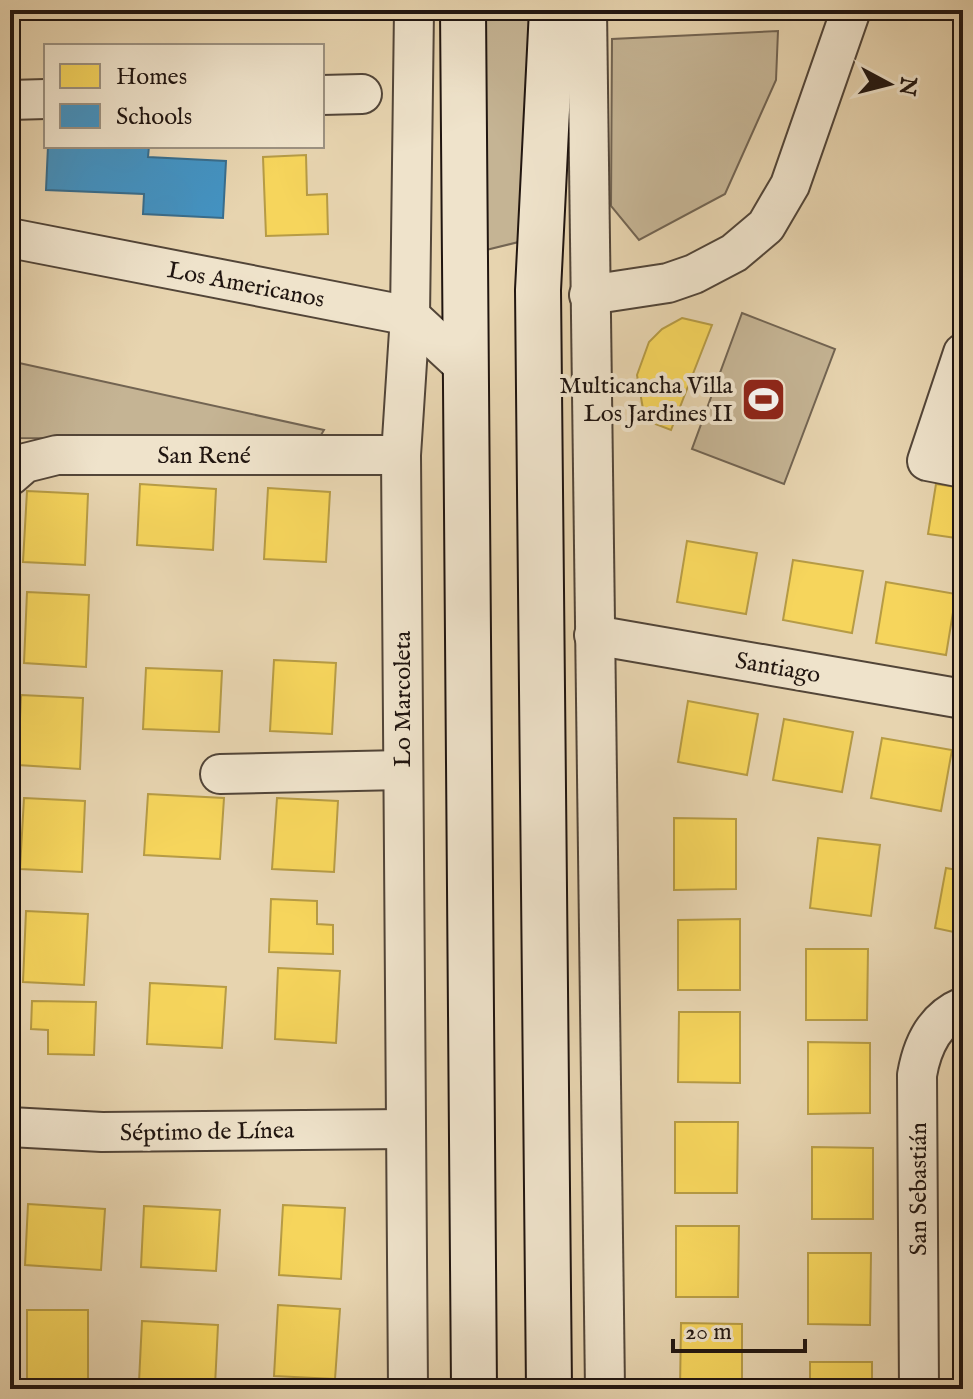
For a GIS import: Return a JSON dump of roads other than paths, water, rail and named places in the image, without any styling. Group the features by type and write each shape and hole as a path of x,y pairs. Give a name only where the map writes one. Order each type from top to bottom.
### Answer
{"main road":[{"path":"463,10 474,1389"},
{"path":"549,1389 538,290 552,10"}],"street":[{"name":"Lo Marcoleta","path":"408,1389 401,455 410,316 414,10"},
{"path":"587,10 605,1389"},
{"path":"589,295 668,283 694,274 734,253 766,226 790,185 851,10"},
{"path":"324,95 362,94"},
{"path":"10,100 44,99"},
{"name":"Los Americanos","path":"10,238 410,316"},
{"path":"410,316 464,366"},
{"path":"945,465 963,353"},
{"name":"San René","path":"11,474 25,463 57,455 401,455"},
{"name":"Santiago","path":"594,635 963,699"},
{"path":"220,774 402,770"},
{"name":"San Sebastián","path":"919,1389 917,1075 921,1054 930,1036 943,1020 963,1007"},
{"name":"Séptimo de Línea","path":"10,1127 88,1132 404,1129"}],"place":[{"name":"Multicancha Villa Los Jardines II","path":"764,399"}]}
